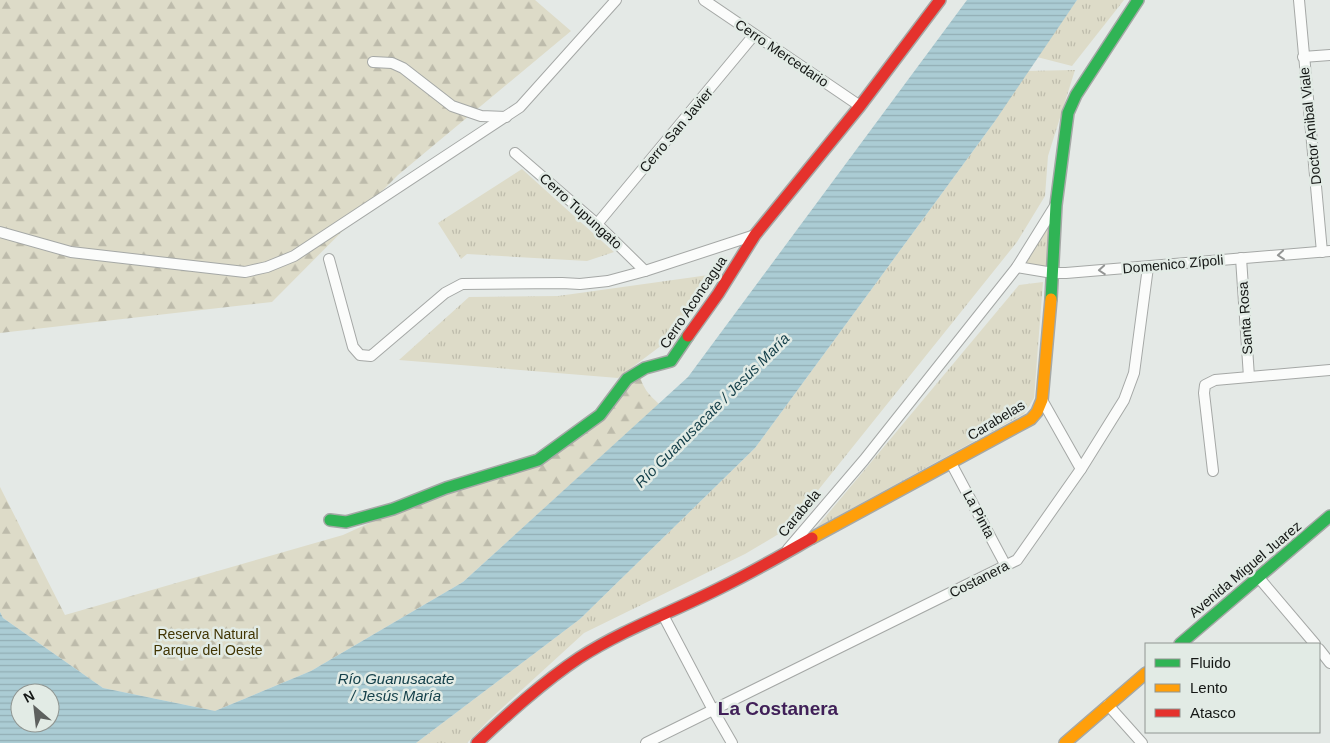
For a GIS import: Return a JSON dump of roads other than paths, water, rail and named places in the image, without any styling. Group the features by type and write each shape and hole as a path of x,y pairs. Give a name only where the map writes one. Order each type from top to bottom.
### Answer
{"street":[{"path":"0,232 71,252 245,272 263,268 294,256 520,107 616,0"},
{"name":"Cerro Mercedario","path":"704,0 860,106"},
{"name":"Cerro Aconcagua","path":"330,520 346,522 393,509 446,488 538,460 600,415 627,379 645,368 671,361 718,294 755,234 860,106 940,0"},
{"name":"Carabelas","path":"786,552 1031,419 1037,412 1042,400 1053,273 1056,205 1068,113 1071,104 1138,0"},
{"name":"Doctor Anibal Viale","path":"1298,0 1326,252"},
{"name":"Cerro San Javier","path":"597,224 754,35"},
{"path":"1303,57 1330,55"},
{"path":"372,62 392,63 403,68 452,106 481,116 506,117"},
{"name":"Cerro Tupungato","path":"515,153 597,224 645,271"},
{"name":"Carabela","path":"477,743 500,721 565,668 597,648 723,587 786,552 864,460 1017,267 1056,205"},
{"path":"329,259 353,347 360,356 371,356 445,293 462,284 580,284 608,281 645,271 755,234"},
{"name":"Domenico Zípoli","path":"1017,267 1053,273 1326,252"},
{"name":"Santa Rosa","path":"1241,258 1249,377"},
{"name":"Costanera","path":"646,743 1017,560 1081,469 1124,400 1134,373 1148,267"},
{"path":"1213,471 1204,393 1205,385 1215,380 1330,370"},
{"path":"1042,400 1081,469"},
{"name":"La Pinta","path":"951,463 1006,566"},
{"name":"Avenida Miguel Juarez","path":"1181,643 1330,516"},
{"path":"1259,578 1313,643"},
{"path":"663,615 732,743"},
{"path":"1320,650 1330,663"},
{"path":"1065,743 1145,674"},
{"path":"1108,705 1142,743"}],"water":[{"name":"Río Guanusacate / Jesús María","path":"967,0 1077,0 995,121 755,448 580,619 416,743 0,743 0,612 3,618 103,688 215,711 311,671 463,582 688,377"}],"district":[{"name":"La Costanera","path":"778,708"}],"park label":[{"name":"Reserva Natural Parque del Oeste","path":"208,642"}]}
